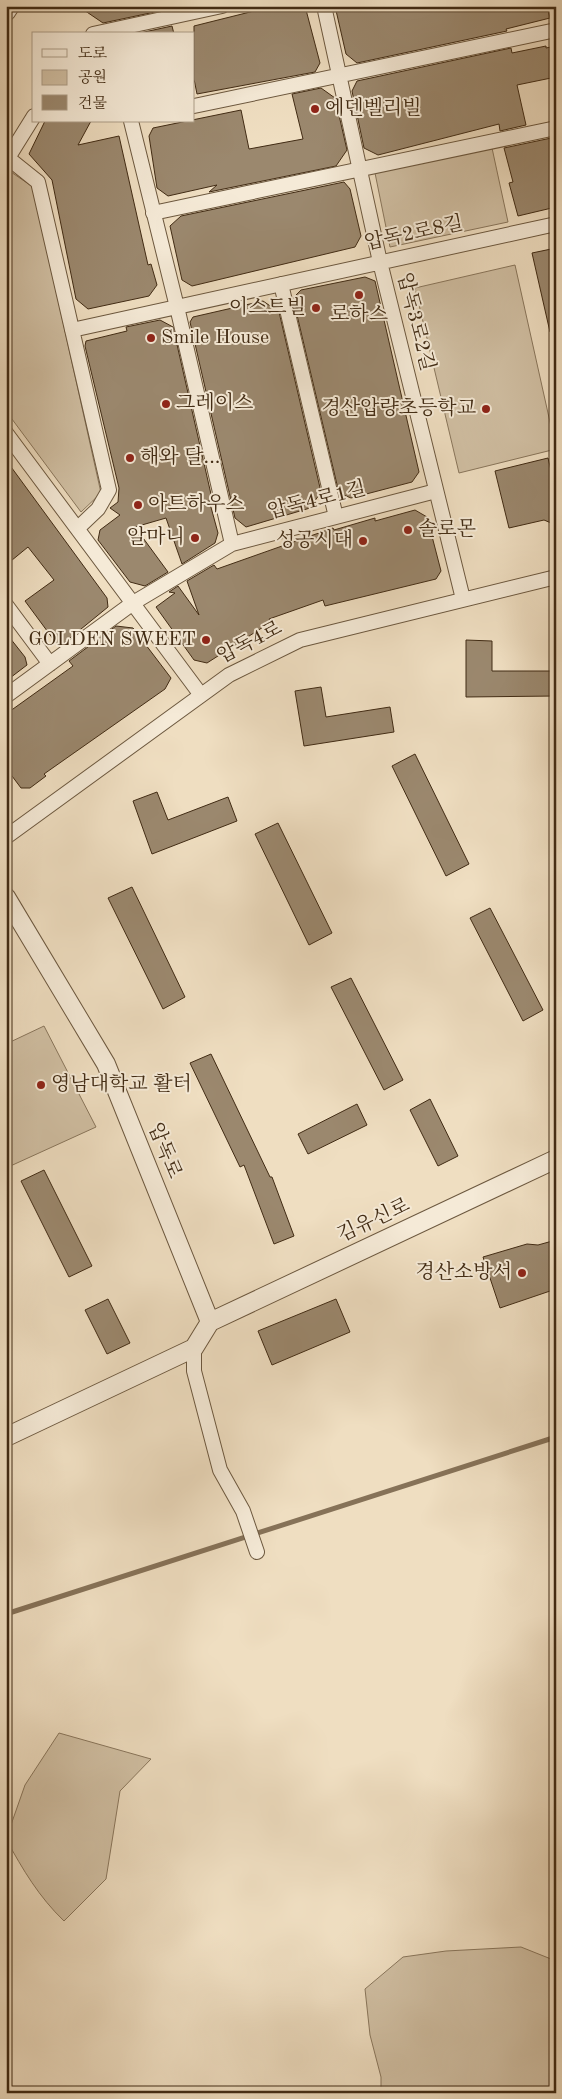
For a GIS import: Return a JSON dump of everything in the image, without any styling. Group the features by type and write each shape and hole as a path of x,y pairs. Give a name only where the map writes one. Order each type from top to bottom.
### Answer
{"street":[{"path":"6,12 10,6"},
{"path":"102,32 222,6"},
{"name":"압독3로2길","path":"324,6 380,262 463,599"},
{"path":"195,106 556,30"},
{"path":"32,119 7,160 38,182 109,490 98,509 78,528"},
{"path":"131,122 177,307 232,544"},
{"path":"154,213 556,128"},
{"name":"압독2로8길","path":"72,330 556,224"},
{"path":"281,284 336,517"},
{"path":"6,433 201,695"},
{"name":"압독4로1길","path":"6,696 133,603 232,544 436,491"},
{"name":"압독4로","path":"6,838 229,675 300,640 556,577"},
{"path":"6,604 50,664"},
{"name":"압독로","path":"6,898 106,1064 210,1322"},
{"name":"김유신로","path":"210,1322 556,1159"},
{"path":"210,1322 194,1348 194,1371 220,1470 243,1511 257,1552"},
{"path":"6,1437 194,1348"}],"green space":[{"path":"492,148 508,222 390,247 375,173"},
{"path":"11,172 33,187 101,493 81,512 6,411 6,180"},
{"path":"515,265 556,449 459,473 415,288"},
{"name":"영남대학교 활터","path":"44,1026 96,1127 6,1168 6,1044"},
{"path":"59,1733 151,1759 120,1791 106,1879 64,1921 32,1883 6,1839 25,1785"},
{"path":"521,1947 556,1961 556,2093 381,2093 381,2077 370,2035 365,1989 403,1957 446,1951"}],"building":[{"path":"78,6 168,6 169,9 103,23"},
{"path":"274,6 305,6 320,63 315,72 197,94 195,84 194,26"},
{"path":"335,6 547,6 550,18 506,29 507,31 357,63 346,54"},
{"path":"172,26 174,32 144,32"},
{"path":"546,46 546,48 556,46 556,77 517,85 526,125 500,131 499,124 378,155 364,148 352,91 357,81 511,48 512,53"},
{"path":"321,88 335,98 347,150 336,166 209,192 217,185 168,196 157,188 149,136 153,128 182,122 195,122 195,119 241,110 249,149 303,139 292,94"},
{"path":"45,122 90,122 78,145 119,136 148,265 151,264 157,285 149,296 88,309 76,299 52,180 29,154"},
{"path":"556,137 556,207 518,216 509,183 513,182 504,148"},
{"path":"344,182 350,189 361,236 355,247 192,286 182,280 170,226 181,216"},
{"path":"556,248 556,332 550,332 532,253"},
{"path":"365,277 375,281 419,472 412,482 351,498 339,493 293,298 301,290"},
{"path":"263,301 279,312 321,492 310,508 246,527 235,518 190,322 193,317"},
{"path":"160,320 173,327 213,503 209,500 218,533 215,543 182,564 166,518 135,527 168,572 145,586 130,582 98,540 100,530 120,515 110,508 118,502 119,488 85,346 86,341 127,331 126,327"},
{"path":"548,458 556,491 556,525 544,520 509,528 495,471"},
{"path":"6,460 107,598 108,607 59,647 25,601 54,580 28,547 6,565"},
{"path":"415,510 427,517 441,571 436,579 325,606 323,600 269,619 271,622 207,663 194,660 156,607 175,593 169,592 178,586 199,615 187,581 214,565 217,569 333,528 334,530 375,518 375,521"},
{"path":"116,626 133,628 171,678 165,689 44,774 46,776 30,788 21,788 6,768 6,714 73,666 69,661"},
{"path":"6,633 25,657 27,665 6,681"},
{"path":"466,640 492,641 492,671 556,671 556,696 466,697"},
{"path":"321,687 326,717 390,707 394,732 304,746 295,691"},
{"path":"415,754 469,864 446,876 392,766"},
{"path":"157,792 168,820 228,797 237,821 152,854 133,801"},
{"path":"278,823 332,933 309,945 255,834"},
{"path":"132,887 185,997 163,1009 108,898"},
{"path":"490,908 543,1010 523,1021 470,918"},
{"path":"351,978 403,1080 384,1090 331,987"},
{"path":"211,1054 270,1177 272,1177 294,1236 274,1244 244,1165 240,1167 190,1063"},
{"path":"430,1099 458,1156 438,1166 410,1110"},
{"path":"357,1104 367,1125 308,1154 298,1134"},
{"path":"44,1170 92,1266 69,1277 21,1181"},
{"name":"경산소방서","path":"556,1240 556,1289 500,1308 483,1257 527,1244 538,1245"},
{"path":"108,1299 130,1343 107,1354 85,1310"},
{"path":"336,1299 350,1332 272,1365 258,1331"}],"waterway":[{"path":"6,1614 556,1437"}],"place":[{"name":"에덴벨리빌","path":"315,109"},
{"name":"로하스","path":"359,295"},
{"name":"이스트빌","path":"316,308"},
{"name":"Smile House","path":"151,338"},
{"name":"그레이스","path":"166,404"},
{"name":"경산압량초등학교","path":"486,409"},
{"name":"해와 달...","path":"130,458"},
{"name":"아트하우스","path":"138,505"},
{"name":"솔로몬","path":"408,530"},
{"name":"알마니","path":"195,538"},
{"name":"성공시대","path":"363,541"},
{"name":"GOLDEN SWEET","path":"206,640"},
{"name":"영남대학교 활터","path":"41,1085"},
{"name":"경산소방서","path":"522,1273"}]}
